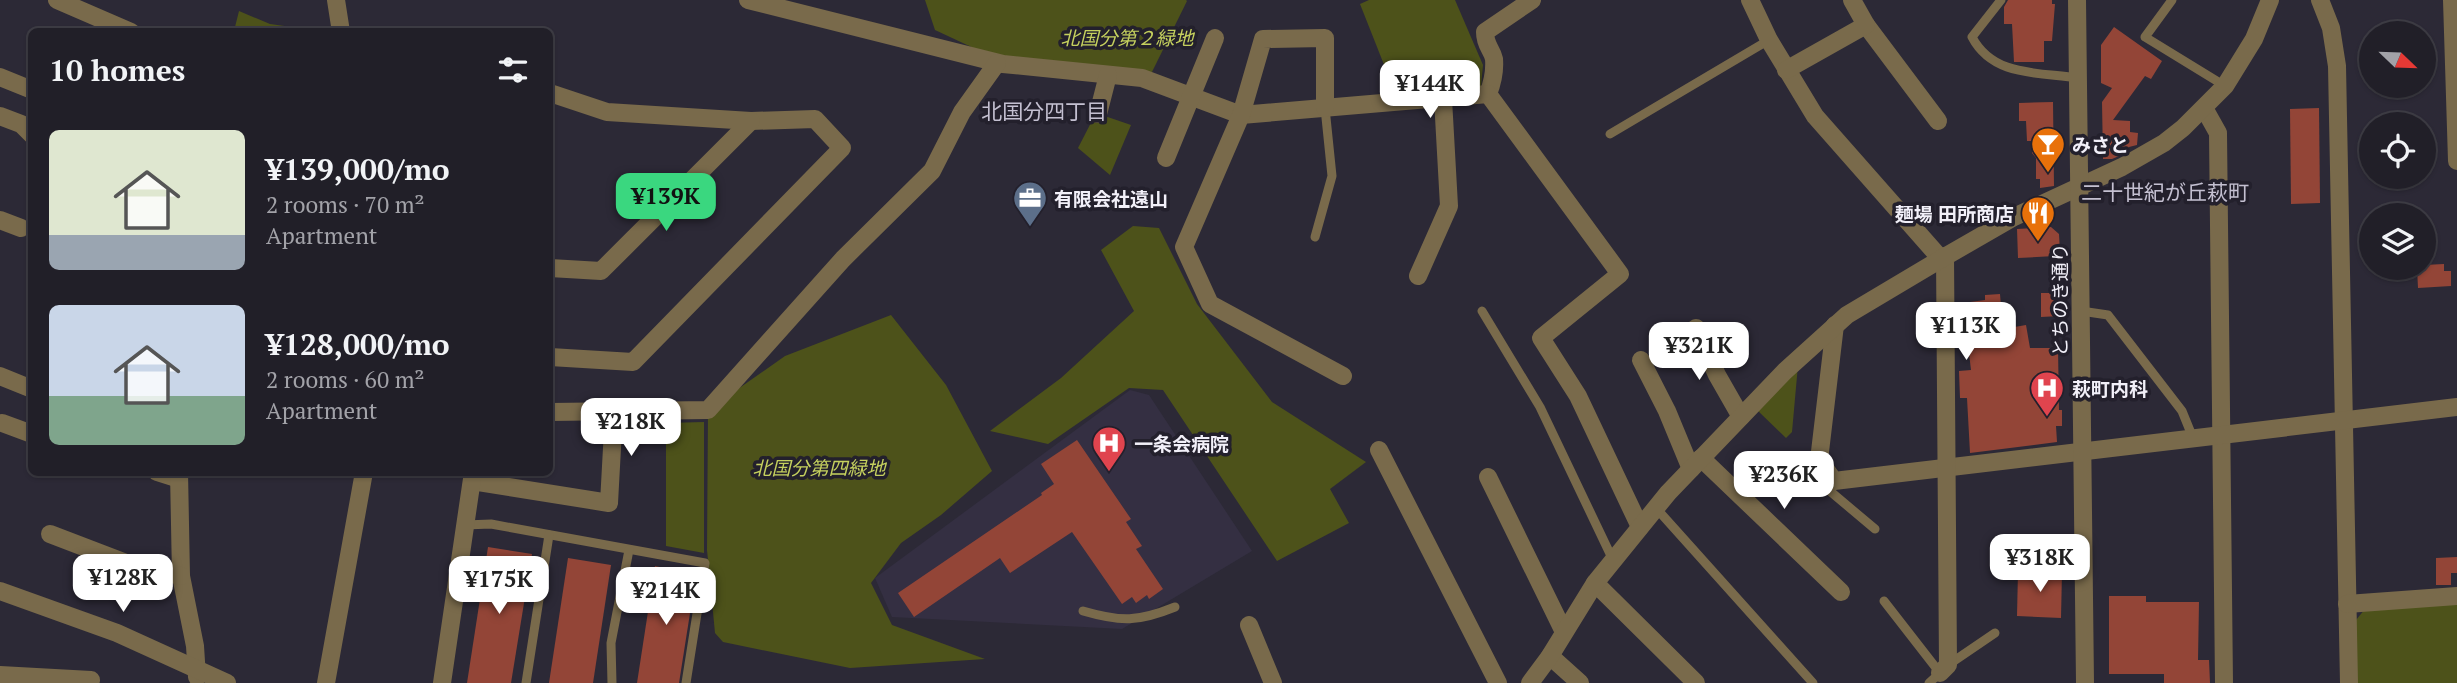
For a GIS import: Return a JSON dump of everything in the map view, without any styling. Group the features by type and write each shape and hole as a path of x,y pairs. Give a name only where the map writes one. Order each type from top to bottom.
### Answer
{"street":[{"path":"57,0 122,28"},
{"path":"336,0 340,28"},
{"path":"748,0 997,63 1142,78 1241,115 1488,94"},
{"path":"1488,94 1493,82 1494,57 1485,43 1485,32 1532,0"},
{"path":"1750,0 1786,71 1815,116 1943,258 1948,468 1939,673"},
{"name":"とちのき通り","path":"2077,0 2085,683"},
{"path":"1530,683 1595,583 1640,527 1785,371 1847,315 2014,216 2080,188 2164,143 2225,86 2254,39 2270,0"},
{"path":"2320,0 2331,28 2337,66 2349,683"},
{"path":"2452,0 2457,161"},
{"path":"1855,1 1866,26 1938,121"},
{"path":"1786,71 1866,26"},
{"path":"1166,158 1215,38"},
{"path":"1325,108 1325,38 1263,39 1241,115 1184,247 1210,304 1343,376"},
{"path":"553,412 708,410 843,259 932,171 962,112 997,63"},
{"path":"1098,114 1108,75"},
{"path":"0,77 28,88"},
{"path":"553,94 607,112 751,121 815,119 842,148 633,362 553,356"},
{"path":"1488,94 1620,274 1541,338 1578,396 1640,527"},
{"path":"1418,276 1449,206 1443,99"},
{"path":"2204,108 2218,133 2224,683"},
{"path":"0,116 21,124 28,131"},
{"path":"553,268 601,271 751,121"},
{"path":"0,220 21,228"},
{"path":"1835,325 1819,460 1834,481 2457,407"},
{"path":"1696,328 1717,375 1741,417"},
{"path":"1641,360 1696,464 1840,592"},
{"path":"0,376 28,387"},
{"path":"442,683 472,477 609,503 614,411"},
{"path":"2,423 28,433"},
{"path":"1379,450 1498,683"},
{"path":"178,476 181,576 195,646 197,677"},
{"path":"326,683 363,476"},
{"path":"1488,477 1564,632"},
{"path":"50,534 131,565 181,576"},
{"path":"1595,583 1696,683"},
{"path":"0,591 117,633 197,677 227,683"},
{"path":"2347,604 2457,596"},
{"path":"1249,625 1273,683"},
{"path":"1550,656 1580,683"},
{"path":"0,676 90,680 90,683"}],"lane":[{"path":"2001,0 1972,37 1977,47 1997,64 2008,69 2078,78"},
{"path":"2172,0 2145,37 2225,86"},
{"path":"1610,134 1769,40"},
{"path":"1315,237 1332,176 1325,108"},
{"path":"1482,311 1540,407 1614,560"},
{"path":"2080,311 2108,315 2182,411 2194,440"},
{"path":"1834,481 1831,492 1875,529"},
{"path":"1656,508 1813,683"},
{"path":"465,525 491,524 705,563 686,683"},
{"path":"526,683 549,535"},
{"path":"612,683 611,643 629,550"},
{"path":"1884,601 1939,673 1995,633"},
{"path":"1083,611 1113,620 1130,621 1151,617 1175,607"}],"shaded area":[{"name":"一条会病院","path":"1130,390 1149,395 1252,551 1122,629 892,617 875,578"}],"green space":[{"name":"北国分第２緑地","path":"925,0 1187,1 1150,76 995,58 935,30"},
{"path":"1369,0 1455,0 1483,65 1481,86 1396,95 1360,4"},
{"path":"239,11 270,24 299,28 235,28"},
{"path":"1096,113 1131,125 1110,175 1078,148"},
{"path":"1133,226 1159,228 1197,304 1272,402 1366,462 1330,489 1349,523 1277,561 1163,390 1129,388 1048,444 990,431 1061,378 1134,311 1101,250"},
{"name":"北国分第四緑地","path":"891,315 946,385 992,471 941,515 901,543 871,583 892,625 985,659 850,668 723,642 715,633 707,550 708,410 785,356"},
{"path":"1798,365 1792,432 1786,438 1756,409"},
{"path":"704,422 704,553 666,546 666,423"},
{"path":"2457,604 2457,683 2352,683 2348,630 2365,609"}],"building":[{"path":"2008,0 2052,0 2052,4 2055,4 2052,41 2044,41 2044,62 2014,62 2012,24 2004,24 2004,7"},
{"path":"2114,27 2162,61 2151,79 2145,76 2113,120 2130,121 2130,132 2138,133 2137,145 2129,149 2119,149 2119,156 2112,159 2103,159 2102,102 2112,88 2101,83 2101,45"},
{"path":"2053,102 2054,186 2040,188 2040,179 2036,179 2036,158 2032,153 2032,141 2027,141 2026,121 2019,121 2019,103"},
{"path":"2319,108 2320,203 2291,204 2290,109"},
{"path":"2051,227 2059,234 2060,252 2055,252 2055,256 2018,258 2017,229"},
{"path":"2436,264 2444,264 2444,271 2451,271 2451,286 2418,288 2418,280 2436,280"},
{"path":"2041,293 2060,293 2060,316 2041,317"},
{"path":"2000,294 2003,329 2026,325 2030,348 2058,348 2059,410 2062,410 2062,426 2056,426 2057,442 1970,453 1967,398 1960,398 1959,371 1971,370 1963,303 1985,300 1985,295"},
{"path":"1077,440 1131,519 1126,522 1142,546 1136,549 1163,589 1149,599 1147,595 1136,603 1132,597 1122,604 1072,532 1010,573 1000,558 914,617 898,593 1042,495 1041,493 1054,484 1041,464"},
{"path":"488,547 532,554 511,683 467,683"},
{"path":"2457,557 2457,573 2451,573 2451,585 2436,585 2436,558"},
{"path":"568,558 611,565 593,683 549,683"},
{"path":"655,566 696,575 679,683 637,683"},
{"path":"2018,571 2062,572 2061,618 2017,616"},
{"path":"2109,596 2146,596 2146,602 2199,602 2198,660 2209,660 2210,683 2164,683 2164,674 2109,674"}],"place":[{"name":"みさと","path":"2048,174"},
{"name":"有限会社遠山","path":"1030,228"},
{"name":"麺場 田所商店","path":"2038,243"},
{"name":"萩町内科","path":"2047,418"},
{"name":"一条会病院","path":"1109,473"}],"district":[{"name":"北国分四丁目","path":"1044,111"},
{"name":"二十世紀が丘萩町","path":"2165,192"}]}
